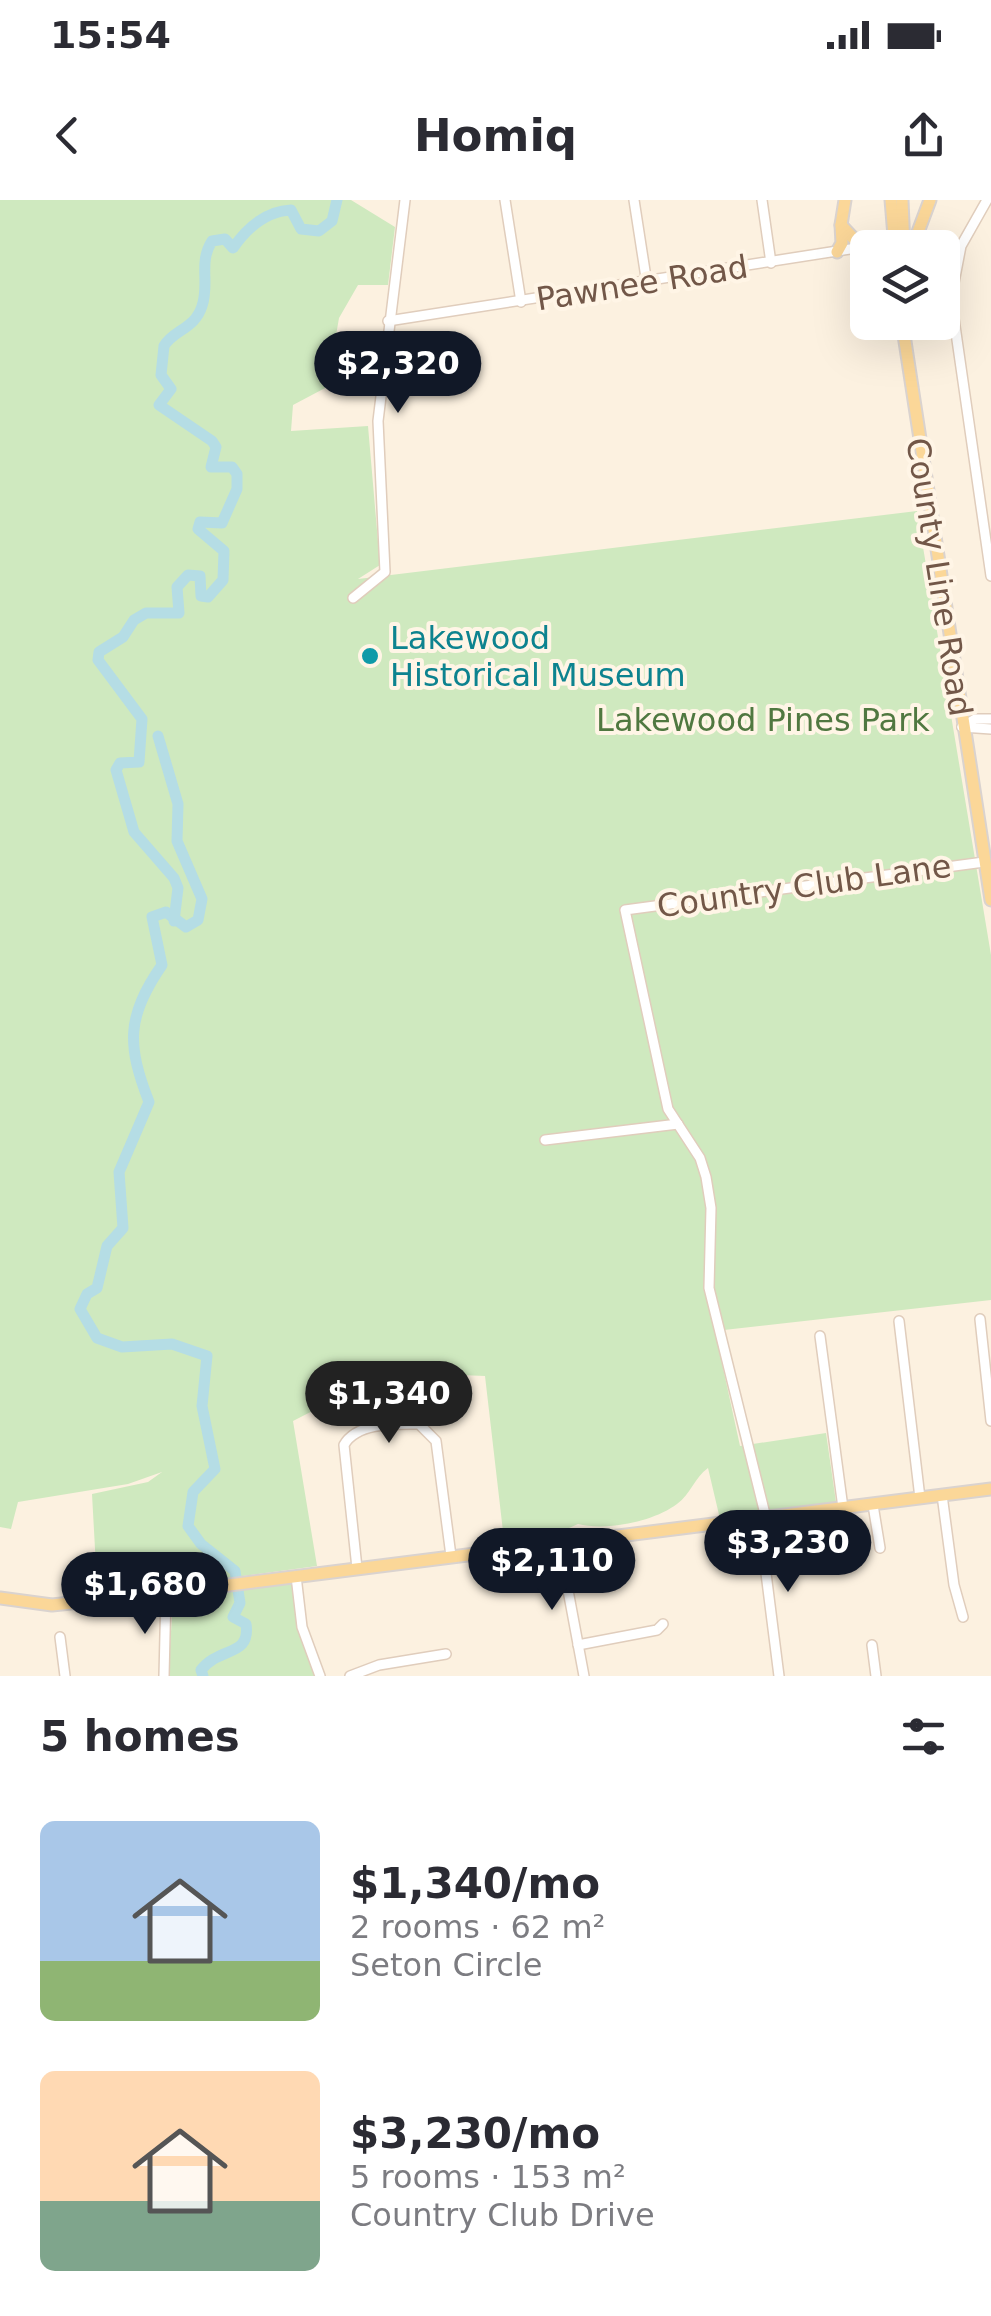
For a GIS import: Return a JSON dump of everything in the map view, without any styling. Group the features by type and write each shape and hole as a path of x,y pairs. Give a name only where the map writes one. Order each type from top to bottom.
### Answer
{"main road":[{"path":"837,252 842,243 845,200"},
{"path":"891,200 896,230"},
{"path":"899,230 902,200"},
{"path":"919,230 930,200"},
{"path":"841,225 850,235"},
{"name":"County Line Road","path":"905,340 991,900"},
{"path":"0,1598 52,1606 991,1489"}],"street":[{"path":"353,598 384,572 378,421 405,200"},
{"path":"505,200 521,302"},
{"path":"634,200 647,284"},
{"path":"762,200 771,263"},
{"path":"987,200 960,246 951,298 990,569"},
{"name":"Pawnee Road","path":"388,321 850,250"},
{"path":"978,489 991,488"},
{"path":"962,727 975,720 991,719"},
{"path":"962,727 991,729"},
{"name":"Country Club Lane","path":"678,1124 668,1109 625,910 984,862"},
{"path":"545,1140 678,1124 706,1177 711,1208 709,1288 763,1518 779,1676"},
{"path":"980,1318 991,1421"},
{"path":"899,1321 920,1498"},
{"path":"820,1336 843,1508"},
{"path":"357,1568 344,1445 360,1430 402,1424 419,1424 436,1440 451,1556"},
{"path":"942,1495 954,1585 963,1617"},
{"path":"873,1504 880,1548"},
{"path":"560,1542 584,1676"},
{"path":"296,1576 302,1627 320,1676"},
{"path":"164,1676 166,1593"},
{"path":"578,1645 657,1630 663,1624"},
{"path":"60,1636 65,1676"},
{"path":"872,1645 876,1676"},
{"path":"350,1676 379,1665 446,1654"}],"green space":[{"name":"Lakewood Pines Park","path":"0,200 351,200 395,227 388,285 358,285 339,318 327,387 293,405 291,431 368,426 380,565 358,579 917,511 991,955 991,1300 715,1331 740,1446 826,1433 836,1502 720,1519 708,1468 682,1500 655,1516 615,1525 578,1524 560,1532 504,1540 485,1376 460,1375 453,1365 437,1369 452,1377 453,1388 438,1400 440,1383 373,1381 330,1394 332,1401 293,1421 317,1566 169,1586 97,1585 92,1494 148,1482 162,1472 128,1484 18,1502 11,1529 0,1527"},
{"path":"296,1576 302,1627 320,1676 168,1676 172,1617 166,1593"}],"waterway":[{"path":"174,921 178,888 174,878 134,832 116,770 120,763 139,762 142,719 98,660 99,652 123,637 134,620 146,613 179,613 177,587 188,575 200,576 201,596 208,597 223,580 224,551 198,529 200,522 222,523 237,489 237,474 232,467 211,467 216,447 212,441 159,405 171,389 161,375 164,346 199,314 204,298 206,257 212,241 225,239 233,248 258,222 291,210 301,229 319,231 332,221 337,200"},
{"path":"158,736 178,804 177,841 202,899 198,920 186,927 166,912 152,917 162,965 142,1000 134,1032 137,1064 149,1102 119,1172 123,1228 107,1246 97,1288 87,1294 80,1309 97,1338 122,1347 172,1344 207,1356 202,1406 215,1469 193,1492 188,1526 201,1544 235,1571 240,1603 233,1617 246,1624 246,1634 239,1647 209,1662 201,1670 203,1676"}],"place":[{"name":"Lakewood Historical Museum","path":"370,656"}]}
